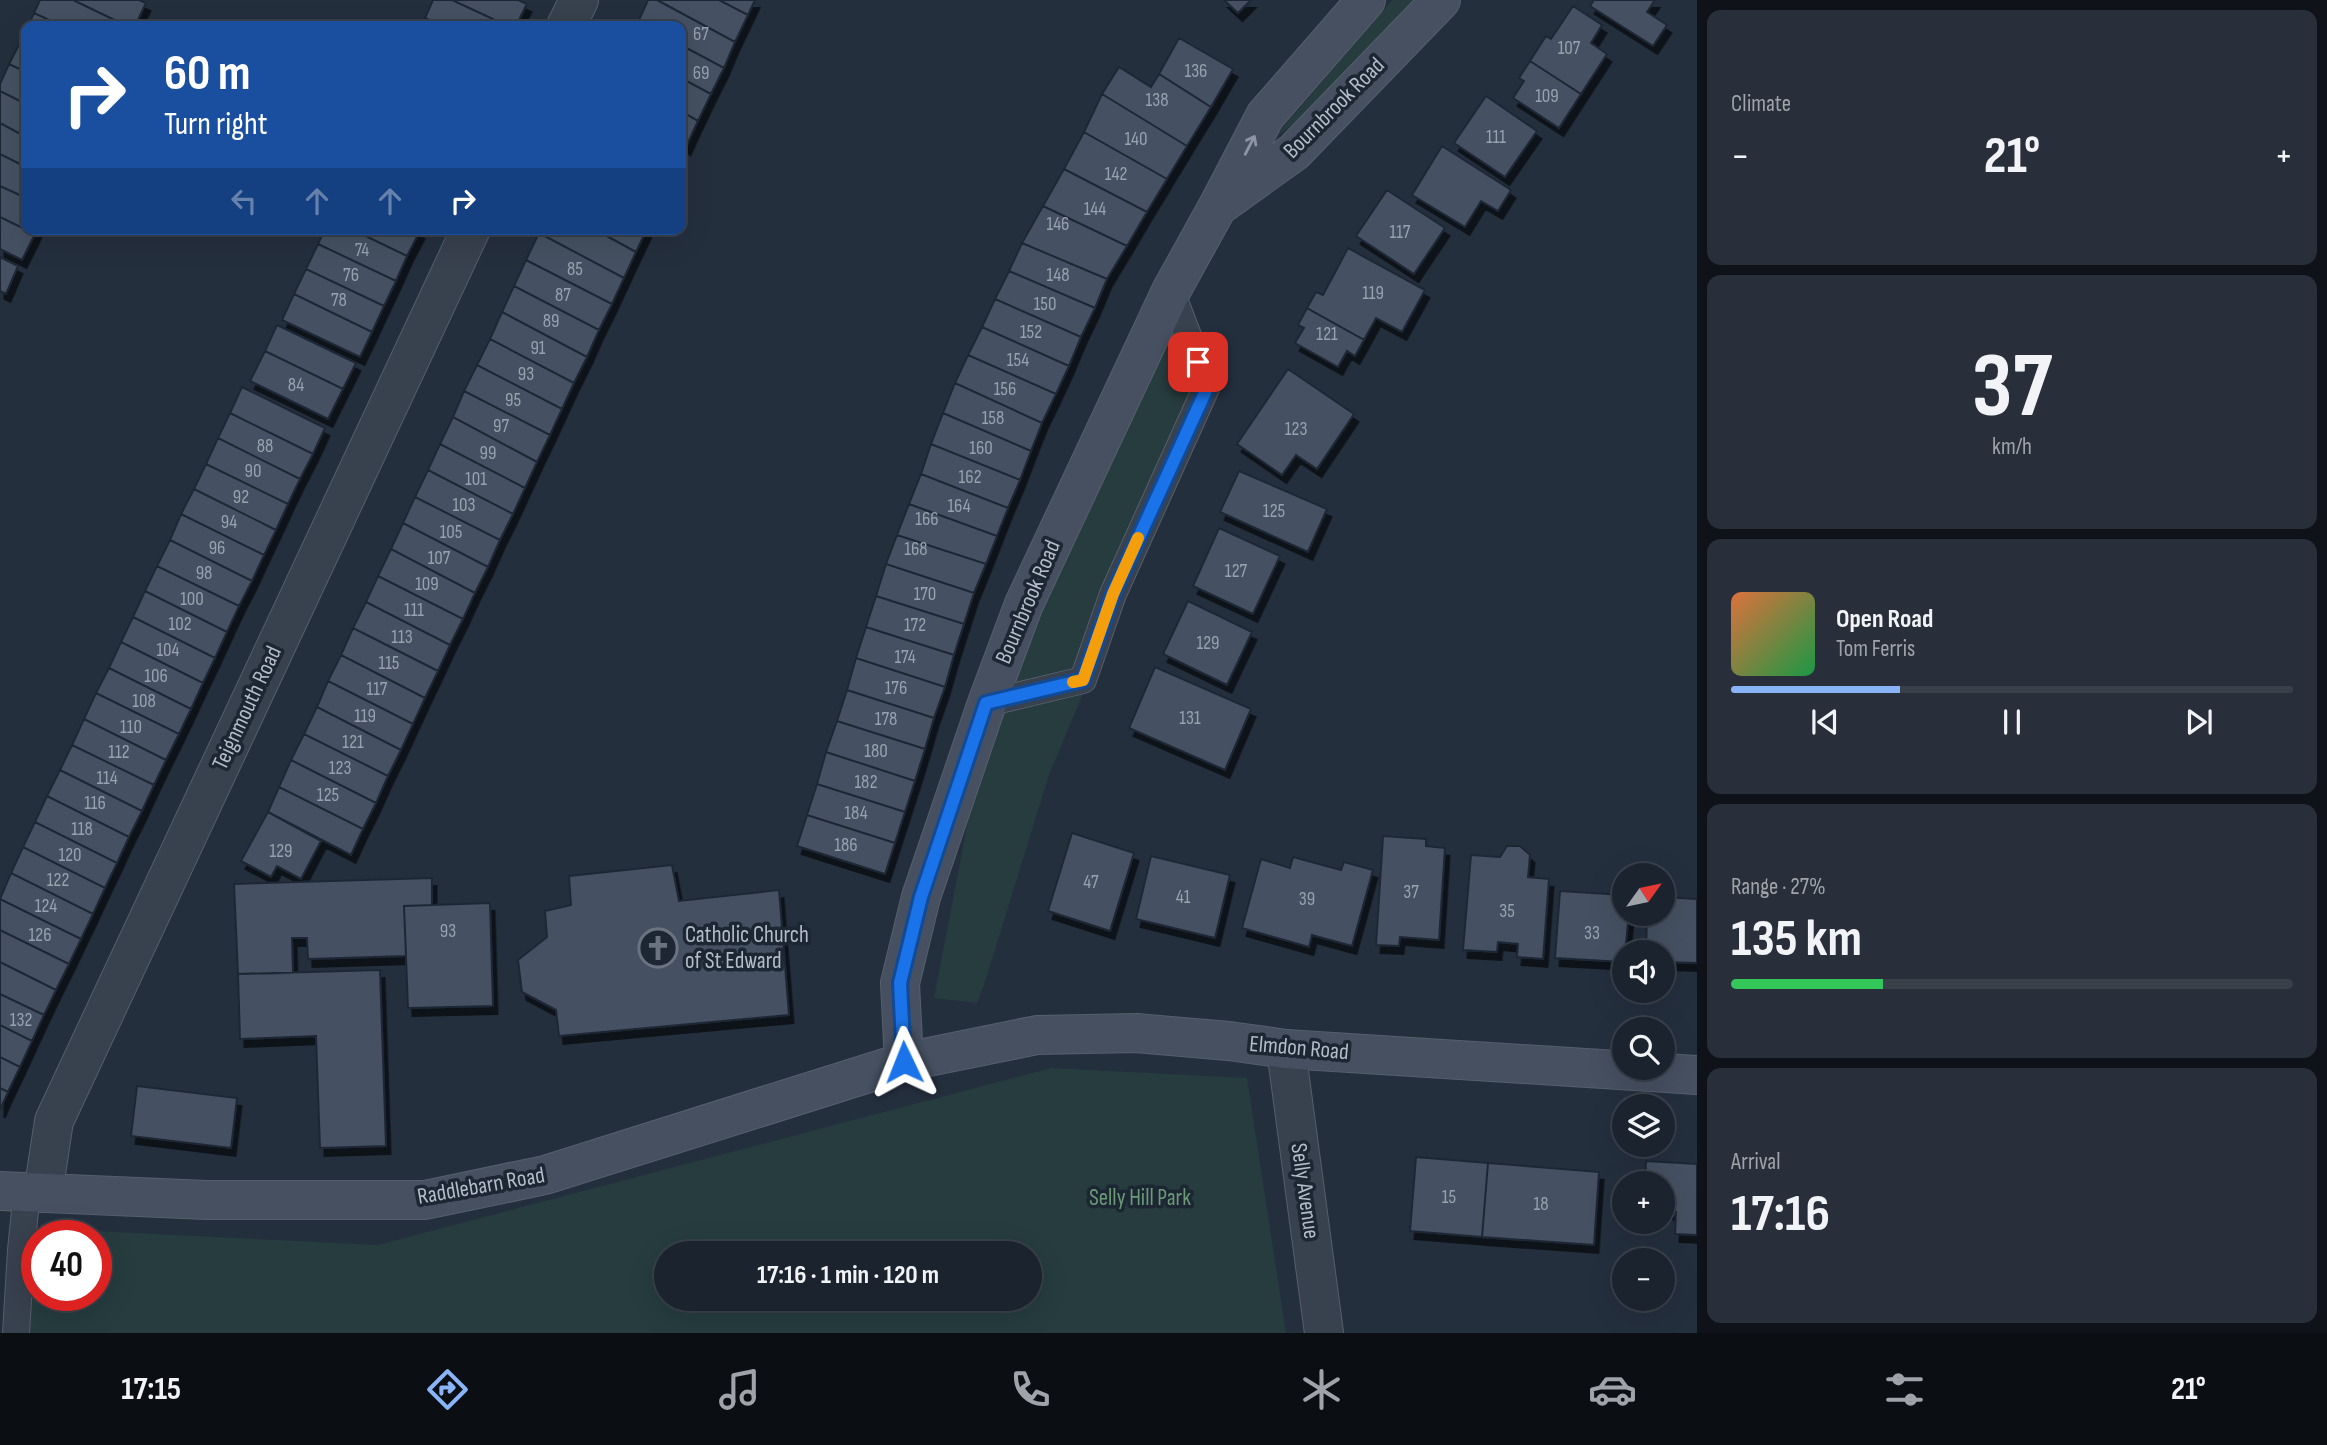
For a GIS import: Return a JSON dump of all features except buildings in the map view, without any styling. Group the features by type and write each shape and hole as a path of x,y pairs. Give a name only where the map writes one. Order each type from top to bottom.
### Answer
{"street":[{"path":"568,21 579,0"},
{"name":"Bournbrook Road","path":"904,1062 900,983 921,897 986,703 1024,604 1171,291 1265,116 1366,0"},
{"name":"Bournbrook Road","path":"1218,206 1294,152 1441,0"},
{"name":"Teignmouth Road","path":"23,1192 468,235"},
{"name":"Elmdon Road","path":"904,1062 1037,1035 1136,1033 1286,1049 1697,1075"},
{"name":"Selly Avenue","path":"1286,1049 1324,1333"},
{"name":"Raddlebarn Road","path":"23,1192 206,1200 425,1200 545,1175 904,1062"}],"lane":[{"path":"986,703 1083,680 1113,594 1208,386 1171,291"},
{"path":"16,1333 23,1192"}],"green space":[{"path":"1392,0 1420,0 1316,107 1273,139"},
{"path":"1170,299 1203,385 1079,677 991,698"},
{"path":"1087,684 1049,775 977,1003 934,998 990,707"},
{"name":"Selly Hill Park","path":"1051,1068 1247,1078 1286,1333 23,1333 25,1311 112,1311 112,1232 378,1245"}],"slow traffic":[{"path":"1073,682 1083,680 1113,594 1138,538"}],"place":[{"name":"Catholic Church of St Edward","path":"658,948"}],"route":[{"path":"904,1062 900,983 921,897 986,703 1083,680 1113,594 1208,386 1198,362"}]}
